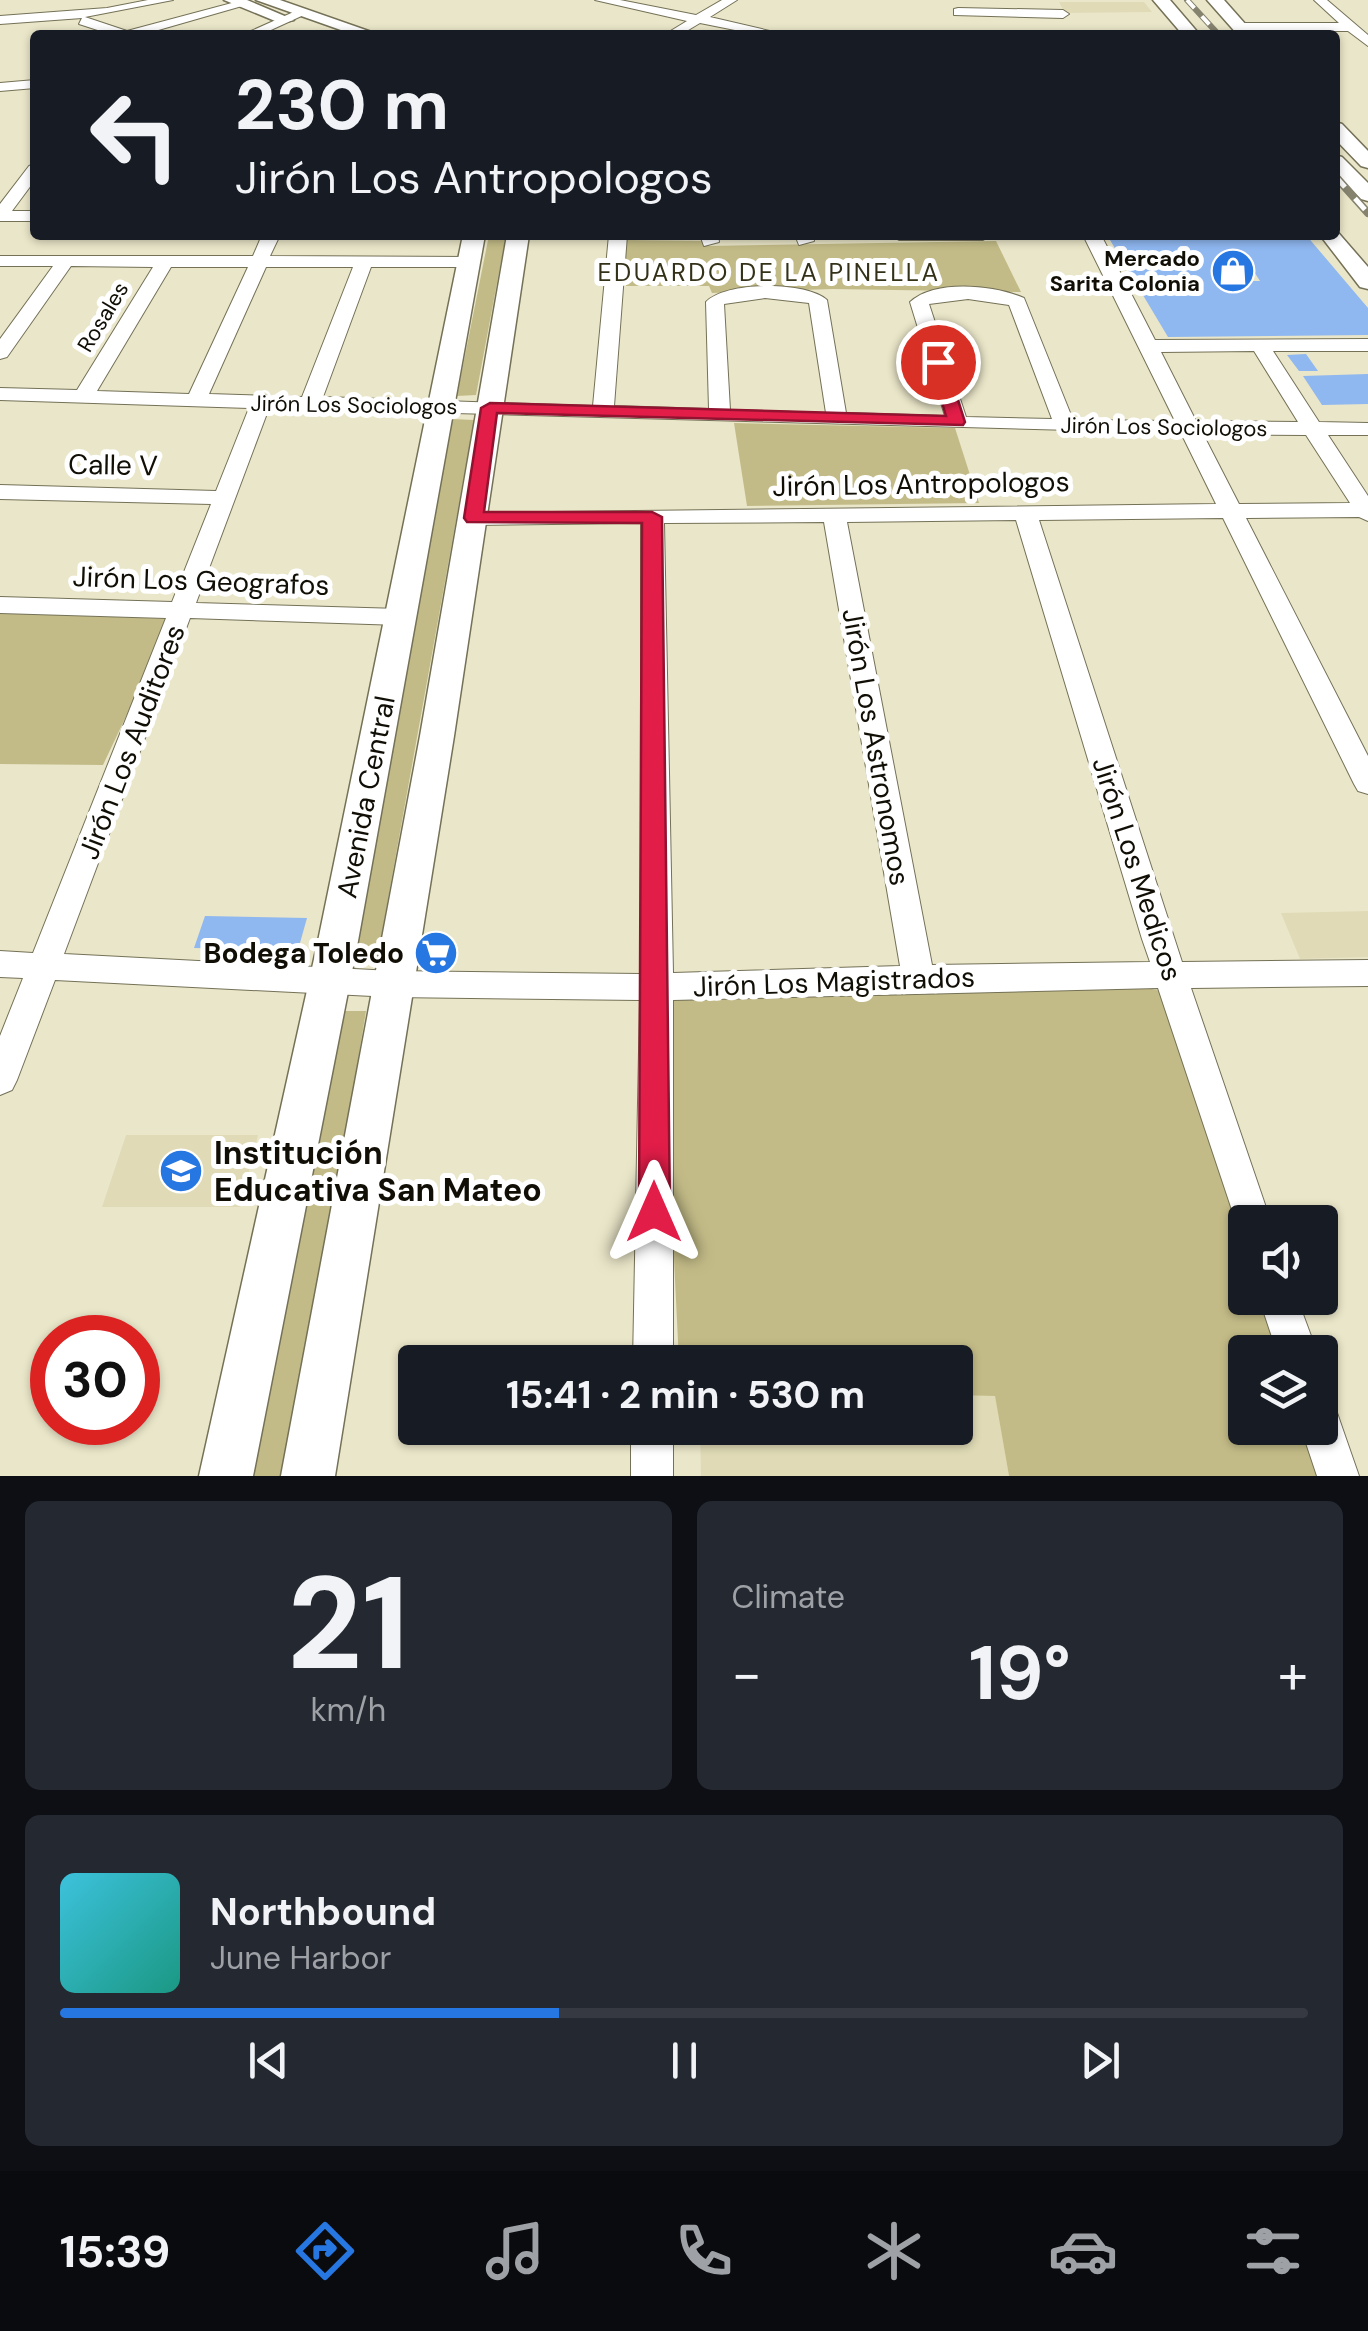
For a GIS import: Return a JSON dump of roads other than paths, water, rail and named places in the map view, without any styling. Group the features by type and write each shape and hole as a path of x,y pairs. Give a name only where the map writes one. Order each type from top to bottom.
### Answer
{"main road":[{"path":"264,0 321,30"},
{"path":"1161,0 1188,30"},
{"path":"237,2 350,30"},
{"path":"1209,6 1235,30"},
{"path":"1340,133 1368,162"},
{"path":"1340,172 1355,204 1368,254"},
{"path":"1355,204 1368,282"},
{"name":"Avenida Central","path":"308,1476 474,518 517,240"},
{"name":"Avenida Central","path":"226,1476 330,980 472,248"}],"street":[{"path":"0,40 5,20 21,0"},
{"path":"76,0 82,24"},
{"path":"5,20 82,24 166,0"},
{"path":"601,0 754,30"},
{"path":"680,30 731,0"},
{"path":"1320,0 1368,42"},
{"path":"141,30 237,2"},
{"path":"958,12 1064,14"},
{"path":"265,30 301,19"},
{"path":"283,30 301,19"},
{"path":"154,30 162,26"},
{"path":"1282,30 1350,27"},
{"path":"0,86 30,84"},
{"path":"0,176 30,172"},
{"path":"0,215 30,175"},
{"path":"0,215 30,216"},
{"path":"196,401 269,240"},
{"path":"603,412 618,240"},
{"path":"1094,240 1144,346 1190,429 1368,784"},
{"path":"0,261 364,262 472,248"},
{"path":"0,353 65,262"},
{"name":"Rosales","path":"83,397 166,262"},
{"path":"310,404 364,262"},
{"path":"720,416 714,302 720,296 812,296 818,300 838,419"},
{"path":"957,422 919,302 924,297 1009,296 1017,302 1065,426"},
{"path":"1144,346 1368,345"},
{"path":"1260,346 1367,512"},
{"name":"Jirón Los Sociologos","path":"0,394 1065,426 1368,429"},
{"name":"Jirón Los Auditores","path":"0,1080 261,403"},
{"name":"Calle V","path":"0,492 224,498"},
{"name":"Jirón Los Antropologos","path":"474,518 1367,512"},
{"name":"Jirón Los Medicos","path":"1025,513 1170,976 1247,1205"},
{"name":"Jirón Los Astronomos","path":"834,516 918,978"},
{"path":"652,517 656,987 653,1345"},
{"name":"Jirón Los Geografos","path":"0,605 400,617"},
{"name":"Jirón Los Magistrados","path":"0,964 392,984 656,987 918,978 1368,973"},
{"path":"652,1445 652,1476"},
{"path":"1328,1445 1338,1476"}],"railway":[{"path":"1187,0 1214,30"},
{"path":"1340,182 1368,213"}],"place":[{"name":"Mercado Sarita Colonia","path":"1233,271"},
{"name":"Bodega Toledo","path":"436,953"},
{"name":"Institución Educativa San Mateo","path":"181,1171"}],"district":[{"name":"EDUARDO DE LA PINELLA","path":"769,272"}]}
